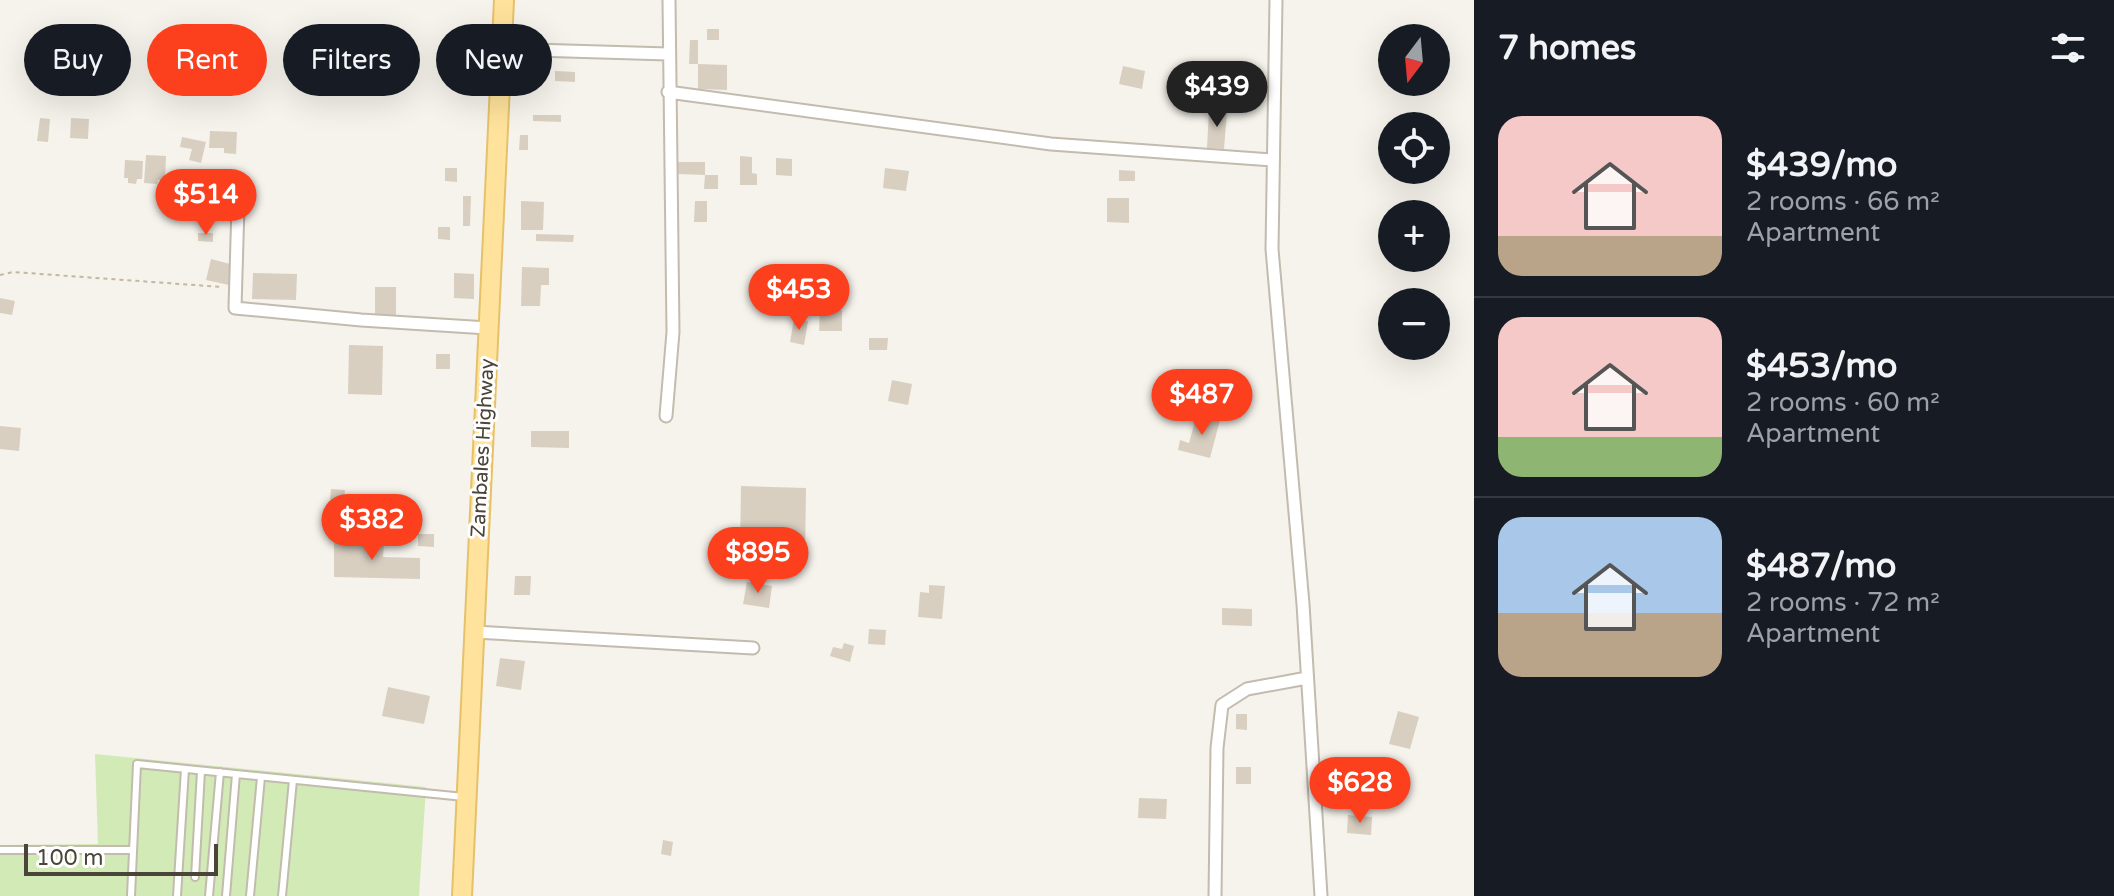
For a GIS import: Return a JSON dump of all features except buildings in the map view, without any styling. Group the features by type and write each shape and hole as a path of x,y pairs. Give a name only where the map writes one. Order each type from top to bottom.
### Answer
{"main road":[{"name":"Zambales Highway","path":"503,24 504,0"},
{"name":"Zambales Highway","path":"462,896 499,96"}],"street":[{"path":"666,416 673,332 669,0"},
{"path":"1276,0 1272,249 1307,678 1321,896"},
{"path":"552,51 668,54"},
{"path":"668,92 1051,144 1273,160"},
{"path":"231,195 238,206 235,308 488,328"},
{"path":"475,632 753,648"},
{"path":"1215,896 1217,748 1222,705 1247,689 1307,678"}],"lane":[{"path":"131,896 137,764 468,797"},
{"path":"177,896 185,769"},
{"path":"195,877 201,771"},
{"path":"209,896 220,772"},
{"path":"226,896 236,774"},
{"path":"250,896 261,777"},
{"path":"282,896 293,780"},
{"path":"0,850 133,850"}],"path":[{"path":"0,275 13,272 235,288"}],"green space":[{"path":"95,754 426,787 419,896 0,896 0,845 98,844"}]}
